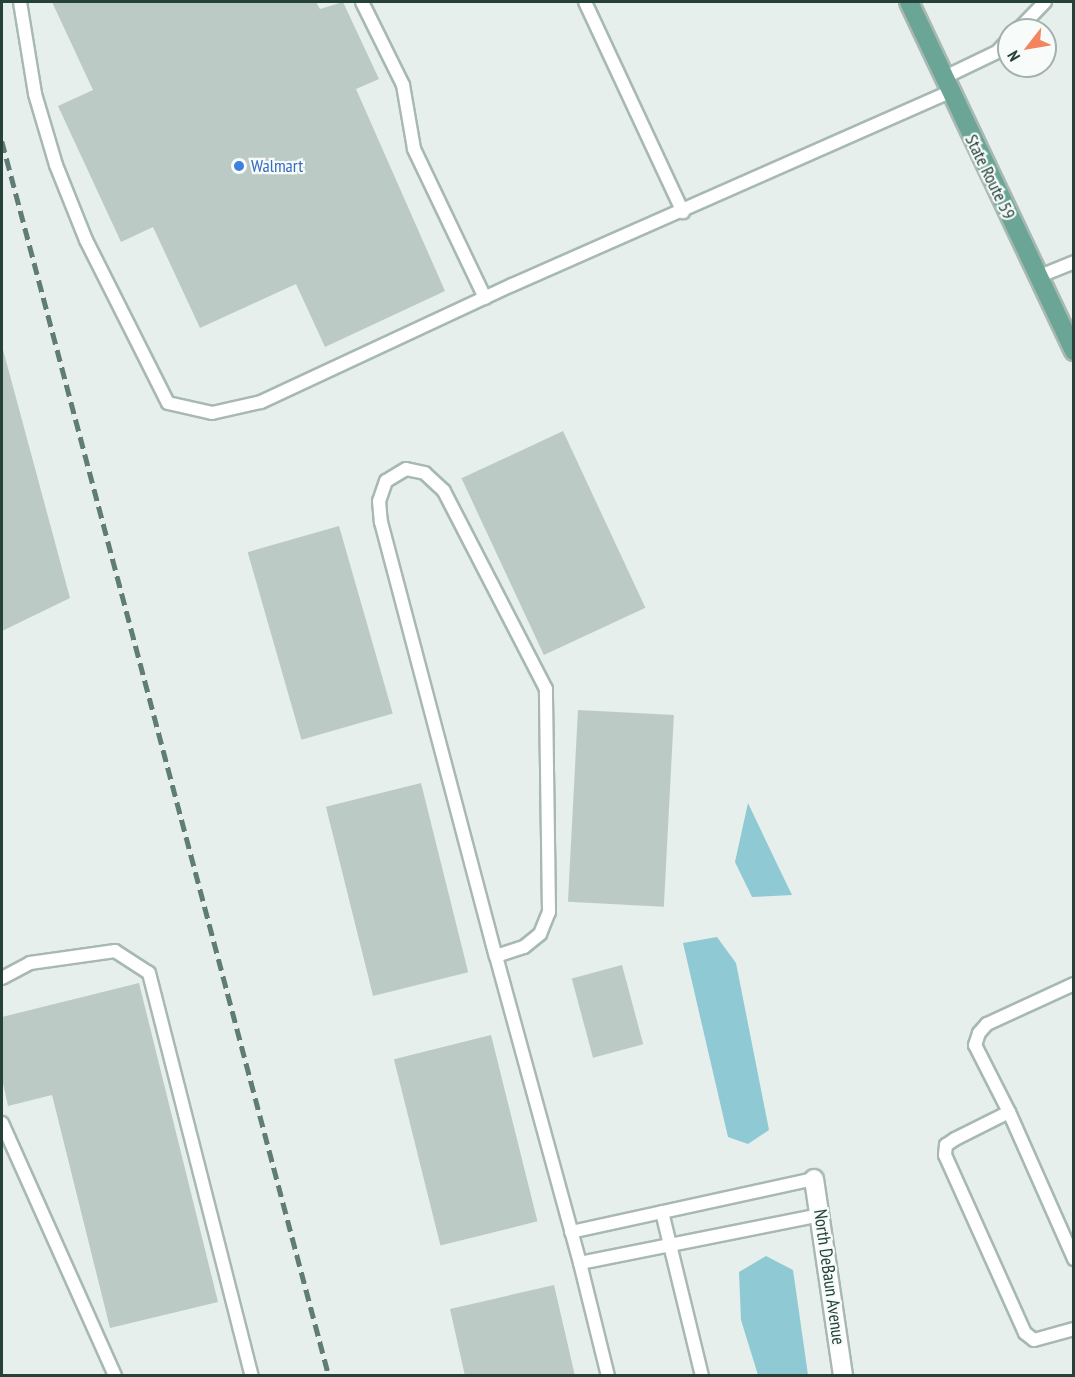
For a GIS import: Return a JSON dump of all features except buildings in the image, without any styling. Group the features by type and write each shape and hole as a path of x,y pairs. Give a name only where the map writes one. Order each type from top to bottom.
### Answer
{"main road":[{"name":"State Route 59","path":"909,2 1074,351"}],"street":[{"name":"North DeBaun Avenue","path":"814,1179 843,1376"}],"lane":[{"path":"20,2 35,94 56,165 86,240 168,403 212,413 261,402 485,298 683,212 947,85 997,52"},
{"path":"362,2 403,85 414,149 485,298"},
{"path":"585,2 683,212"},
{"path":"1030,18 1045,2"},
{"path":"1040,276 1074,262"},
{"path":"496,956 532,941 540,934 549,912 546,689 444,491 425,473 406,469 386,481 379,501 381,522 496,956 580,1263 608,1376"},
{"path":"2,978 30,963 115,951 149,973 252,1376"},
{"path":"1074,984 987,1024 979,1033 975,1045 1009,1112 1074,1259"},
{"path":"1009,1112 946,1145 945,1155 1026,1332 1034,1340 1074,1329"},
{"path":"2,1123 115,1376"},
{"path":"571,1232 814,1179"},
{"path":"662,1212 702,1376"},
{"path":"580,1263 820,1215"}],"water":[{"path":"748,803 792,895 752,897 735,862"},
{"path":"717,937 736,963 769,1130 748,1144 728,1137 683,943"},
{"path":"766,1256 793,1270 808,1375 758,1375 741,1320 739,1272"}],"railway":[{"path":"2,141 329,1376"}],"place":[{"name":"Walmart","path":"239,166"}]}
